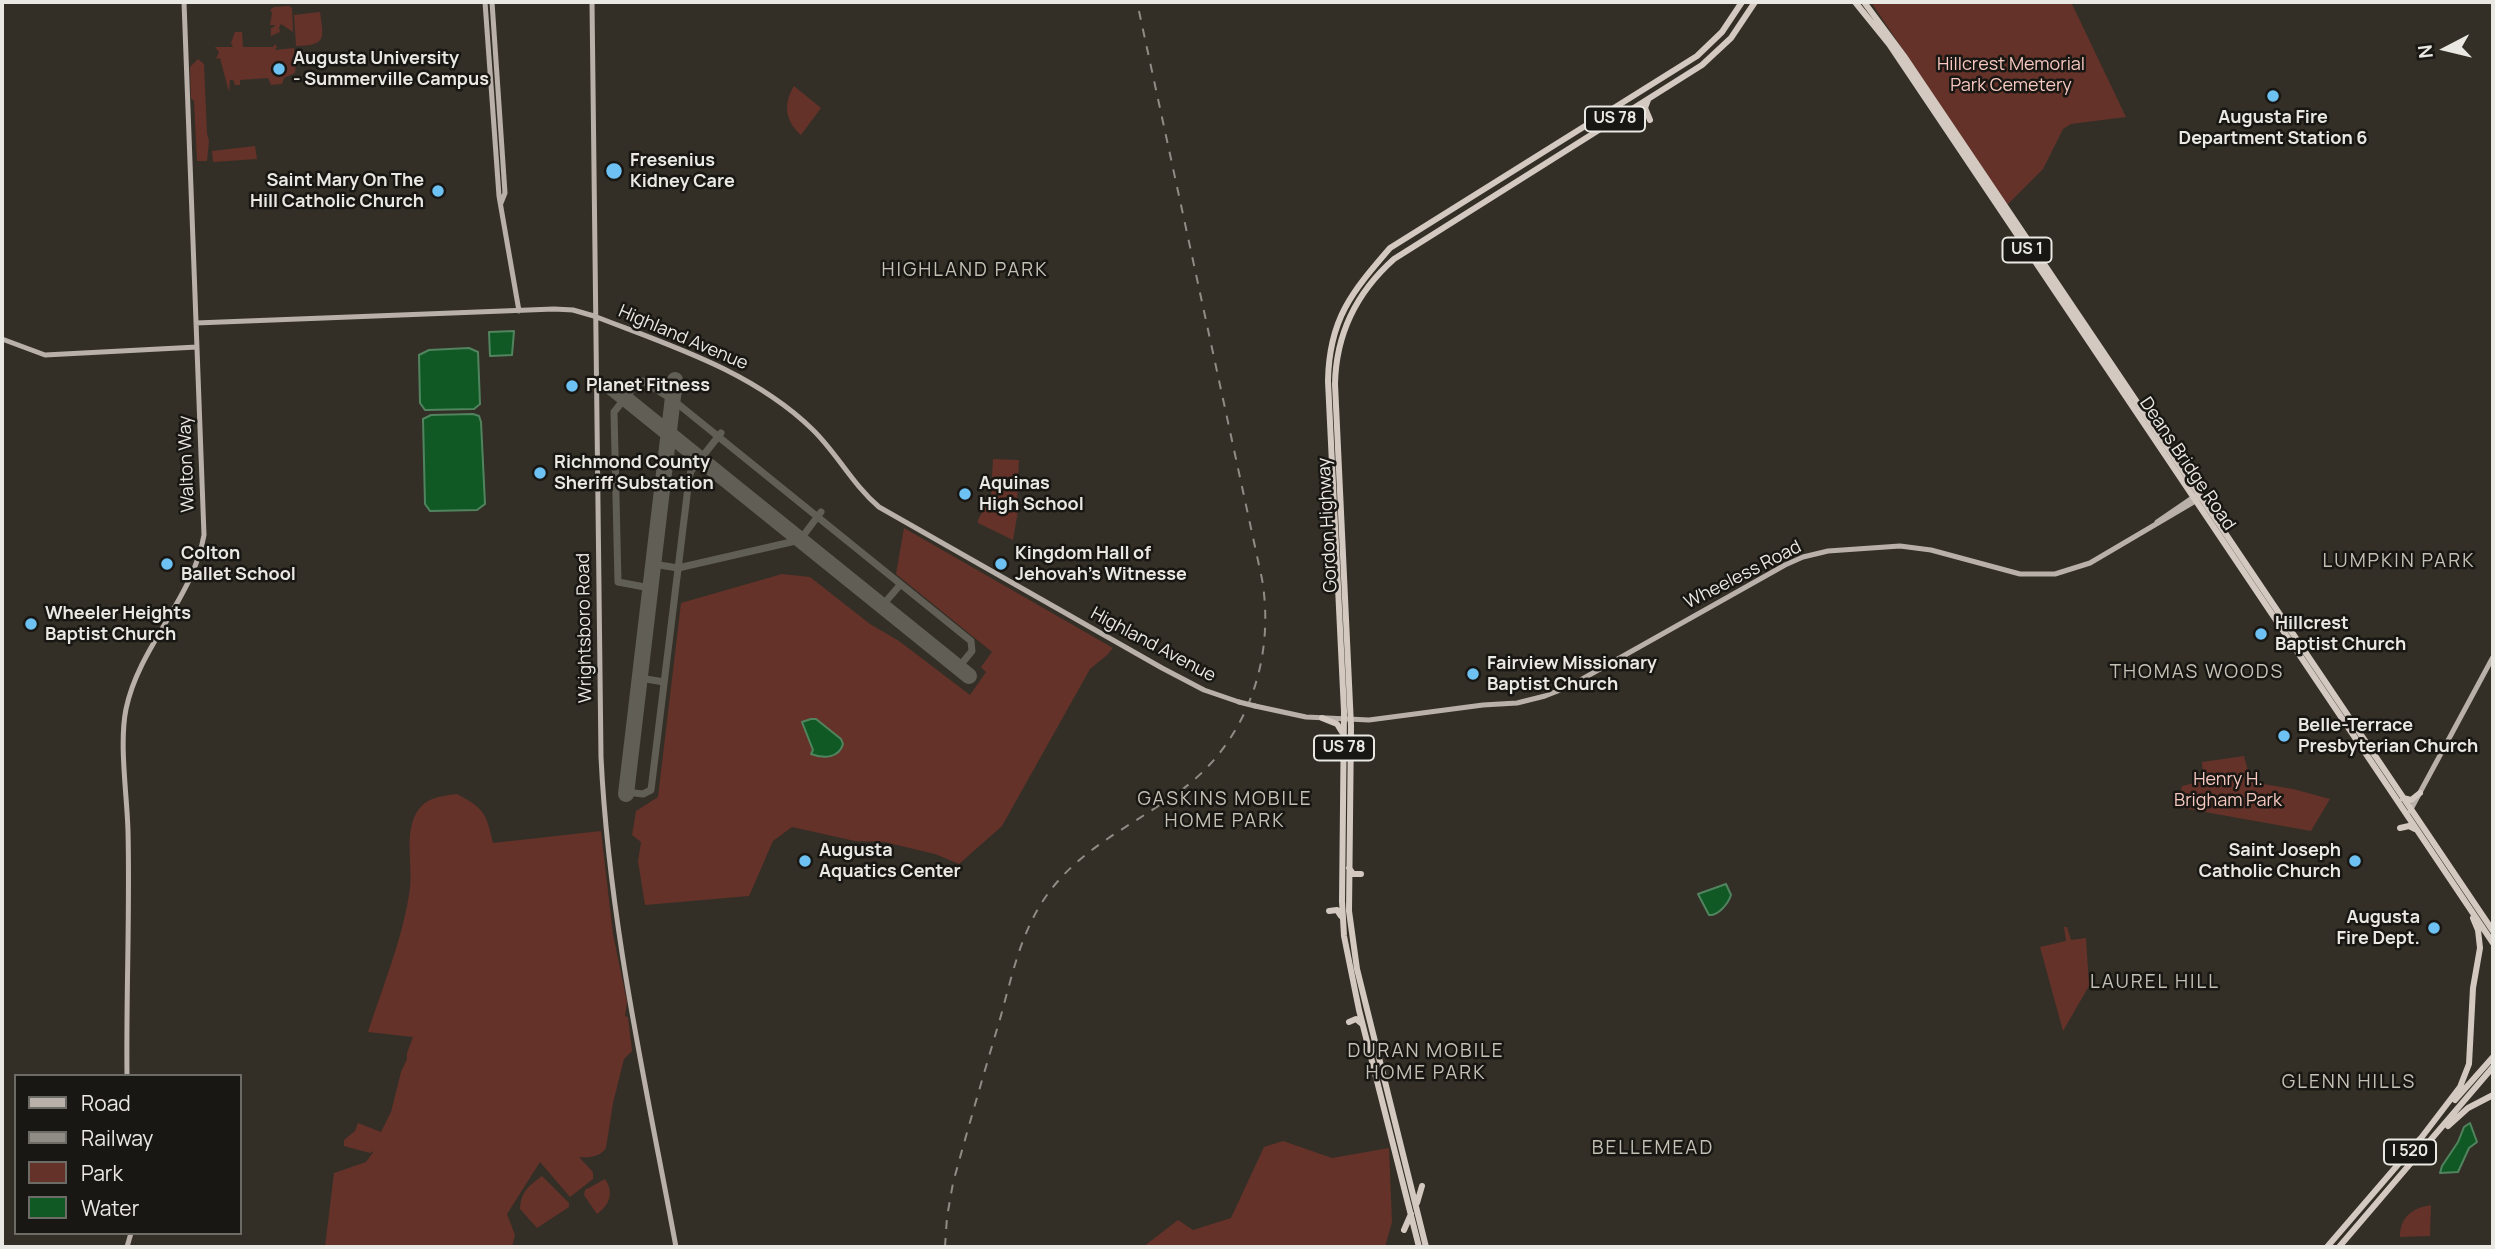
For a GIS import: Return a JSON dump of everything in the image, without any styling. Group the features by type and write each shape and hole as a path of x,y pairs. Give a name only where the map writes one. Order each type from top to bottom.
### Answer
{"highway":[{"path":"1733,2 1740,2"},
{"name":"Gordon Highway","path":"1423,1247 1415,1230 1363,1027 1349,967 1343,923 1344,739 1347,720 1328,381 1331,346 1342,312 1365,275 1401,240 1707,48 1728,25 1740,2"},
{"name":"Gordon Highway","path":"1423,1247 1351,934 1347,720 1335,384 1339,349 1354,307 1378,275 1407,249 1716,54 1737,31 1755,2"},
{"name":"Deans Bridge Road","path":"1855,2 1899,60 2409,812 2493,931"},
{"name":"Deans Bridge Road","path":"1864,2 1898,46 2197,498 2403,798 2417,831 2493,943"},
{"path":"1650,98 1645,103 1645,108 1650,121"},
{"path":"1611,100 1611,110"},
{"path":"1322,718 1338,724 1344,739"},
{"path":"2403,798 2409,800 2420,793"},
{"path":"2400,828 2411,827 2417,831"},
{"path":"1349,868 1353,874 1361,874"},
{"path":"2418,1142 2460,1087 2469,1064 2473,988 2480,948 2469,907"},
{"path":"1329,911 1338,911 1343,923"},
{"path":"1363,995 1367,999 1374,999"},
{"path":"1349,1022 1356,1019 1363,1027"},
{"name":"I 520","path":"2327,1247 2493,1057"},
{"name":"I 520","path":"2339,1247 2493,1067"},
{"path":"2369,1213 2438,1136 2468,1108 2493,1095"},
{"path":"1409,1181 1414,1189 1422,1186 1417,1201 1423,1247"}],"main road":[{"name":"Walton Way","path":"127,1074 128,832 124,722 134,683 193,570 202,542 184,2"},
{"path":"485,2 501,203 519,311"},
{"path":"492,2 505,193 501,203"},
{"name":"Wrightsboro Road","path":"592,2 594,316 604,813 621,948 676,1247"},
{"name":"Highland Avenue","path":"196,323 573,310 594,316 744,378 783,404 813,430 851,479 878,507 1162,668 1204,690 1239,702 1289,715 1347,720"},
{"path":"2,339 45,355 197,347"},
{"name":"Wheeless Road","path":"1347,720 1369,720 1522,702 1558,692 1785,565 1811,555 1841,549 1908,546 2020,574 2063,573 2086,565 2197,498"},
{"path":"2409,812 2493,657"}],"green space":[{"name":"Hillcrest Memorial Park Cemetery","path":"1871,2 2071,2 2126,117 2071,124 2063,129 2043,169 2007,205"},
{"path":"274,7 292,8 293,32 281,24 280,32 271,36 271,28 275,25 270,25 270,10"},
{"path":"320,12 321,39 313,44 296,46 294,15"},
{"path":"235,32 242,32 243,47 273,47 275,44 275,50 294,48 295,73 284,78 282,84 271,85 268,78 240,80 240,85 235,85 233,80 230,80 229,92 220,58 216,59 219,52 215,47 233,47 231,43"},
{"path":"198,59 204,64 209,141 207,161 197,161 194,101 191,98 190,67"},
{"path":"794,86 821,108 801,135 787,112 788,99"},
{"path":"255,146 257,159 213,162 212,151"},
{"path":"993,459 1019,460 1017,502 1011,503 1018,511 1013,540 978,523 991,495"},
{"path":"904,528 1113,648 1090,669 1002,826 959,864 935,854 884,842 855,841 792,827 773,841 749,896 645,905 638,861 641,842 632,835 636,811 658,797 681,603 782,574 810,577 870,624 899,641 970,695 986,672 981,667 992,652 896,574"},
{"name":"Henry H. Brigham Park","path":"2244,756 2251,782 2330,799 2311,831 2177,807 2182,786 2203,781 2202,762"},
{"path":"457,794 483,813 493,843 601,831 613,934 627,1002 625,1016 628,1017 632,1051 624,1059 606,1148 594,1156 579,1157 593,1172 593,1179 570,1197 540,1162 507,1214 515,1235 512,1247 325,1247 334,1173 366,1162 374,1151 370,1153 344,1146 344,1140 355,1131 358,1123 381,1132 391,1112 413,1037 368,1032 407,906 411,878 411,827 419,809 427,802"},
{"path":"2064,927 2067,927 2071,940 2086,938 2089,986 2063,1031 2040,947 2066,941"},
{"path":"1283,1141 1332,1158 1389,1148 1392,1222 1385,1247 1143,1247 1178,1220 1193,1230 1231,1218 1264,1147"},
{"path":"542,1176 569,1203 569,1207 537,1228 520,1209 524,1193"},
{"path":"605,1179 609,1198 605,1207 597,1214 584,1195 585,1190"},
{"path":"2431,1205 2430,1236 2400,1237 2402,1224 2408,1215 2418,1208"}],"water":[{"path":"514,331 512,355 490,356 489,332"},
{"path":"469,348 478,352 480,404 474,409 425,410 420,403 419,355 429,350"},
{"path":"431,415 479,416 481,422 485,504 477,510 430,511 425,504 423,419"},
{"path":"816,719 841,739 843,744 835,755 821,757 811,754 813,750 802,722"},
{"path":"1726,884 1730,898 1719,911 1709,915 1698,894"},
{"path":"2470,1123 2477,1142 2469,1148 2458,1172 2440,1173 2464,1127"}],"taxiway":[{"path":"650,588 618,582 614,412 638,382 643,381 673,400 971,641 972,651 958,668"},
{"path":"626,792 643,794 651,790 689,479 691,471 721,433"},
{"path":"653,564 678,568 800,540 821,512"},
{"path":"882,606 900,585"},
{"path":"640,678 664,682"}],"runway":[{"path":"626,794 675,380"},
{"path":"611,387 969,676"}],"railway":[{"path":"945,1247 953,1183 1016,960 1033,917 1054,885 1069,869 1102,842 1176,794 1221,752 1250,700 1264,641 1262,579 1137,2"}],"place":[{"name":"Augusta University - Summerville Campus","path":"279,69"},
{"name":"Augusta Fire Department Station 6","path":"2273,96"},
{"name":"Fresenius Kidney Care","path":"614,171"},
{"name":"Saint Mary On The Hill Catholic Church","path":"438,191"},
{"name":"Planet Fitness","path":"572,386"},
{"name":"Richmond County Sheriff Substation","path":"540,473"},
{"name":"Aquinas High School","path":"965,494"},
{"name":"Colton Ballet School","path":"167,564"},
{"name":"Kingdom Hall of Jehovah’s Witnesse","path":"1001,564"},
{"name":"Wheeler Heights Baptist Church","path":"31,624"},
{"name":"Hillcrest Baptist Church","path":"2261,634"},
{"name":"Fairview Missionary Baptist Church","path":"1473,674"},
{"name":"Belle-Terrace Presbyterian Church","path":"2284,736"},
{"name":"Augusta Aquatics Center","path":"805,861"},
{"name":"Saint Joseph Catholic Church","path":"2355,861"},
{"name":"Augusta Fire Dept.","path":"2434,928"}],"district":[{"name":"HIGHLAND PARK","path":"965,271"},
{"name":"LUMPKIN PARK","path":"2399,562"},
{"name":"THOMAS WOODS","path":"2197,673"},
{"name":"GASKINS MOBILE HOME PARK","path":"1225,811"},
{"name":"LAUREL HILL","path":"2155,983"},
{"name":"DURAN MOBILE HOME PARK","path":"1426,1063"},
{"name":"GLENN HILLS","path":"2349,1083"},
{"name":"BELLEMEAD","path":"1653,1149"}]}
